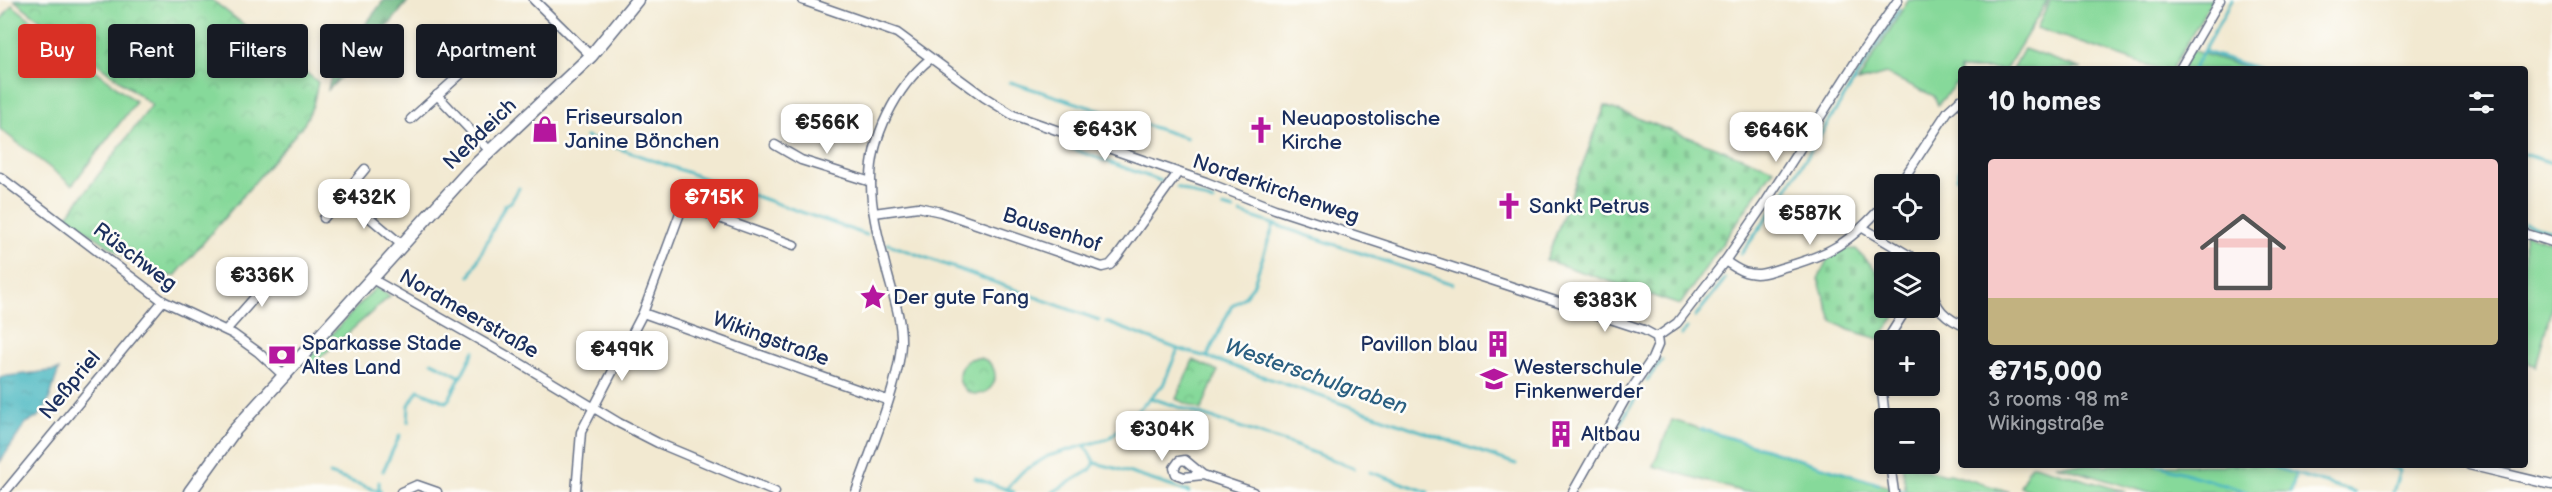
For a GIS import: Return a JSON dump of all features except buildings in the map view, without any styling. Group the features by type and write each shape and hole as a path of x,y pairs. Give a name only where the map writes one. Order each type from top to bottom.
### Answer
{"street":[{"path":"534,0 591,56"},
{"name":"Neßdeich","path":"190,492 234,431 402,244 489,150 591,56 637,0"},
{"name":"Norderkirchenweg","path":"802,0 897,33 984,98 1013,115 1286,212 1644,330 1657,337"},
{"path":"1573,492 1628,394 1654,355 1658,345 1657,337 1677,323 1725,261 1898,0"},
{"path":"2182,66 2220,0"},
{"path":"856,492 897,368 901,344 898,316 874,213 871,182 878,142 893,104 918,69 930,59"},
{"path":"411,119 456,78"},
{"path":"437,95 489,150"},
{"path":"1907,174 1948,111 1958,101"},
{"path":"775,145 801,160 871,182"},
{"path":"324,218 365,170"},
{"name":"Bausenhof","path":"874,213 918,207 941,212 1102,267 1110,265 1117,257 1177,174"},
{"name":"Rüschweg","path":"0,177 163,302 226,330 247,344 284,376"},
{"path":"343,195 402,244"},
{"path":"576,492 581,432 643,313 683,205 795,245"},
{"path":"1725,261 1740,271 1760,274 1813,259 1842,244 1863,228 1874,215"},
{"path":"1863,228 1903,252"},
{"path":"2528,234 2552,242"},
{"path":"226,330 279,270"},
{"name":"Nordmeerstraße","path":"372,279 658,443 775,492"},
{"name":"Neßpriel","path":"5,492 163,302"},
{"path":"1940,311 1958,323"},
{"name":"Wikingstraße","path":"643,313 887,400"},
{"path":"2481,468 2552,485"},
{"path":"1891,474 1894,492"},
{"path":"1203,475 1253,492"},
{"path":"401,492 417,485 437,492"}],"green space":[{"path":"14,0 212,0 243,24 207,24 207,78 308,78 308,74 318,82 313,105 304,124 175,276 152,275 66,217 152,105 117,78 195,78 195,24 108,24 108,72 96,62 96,24 46,24"},
{"path":"384,0 409,0 390,24 366,24"},
{"path":"1908,0 2048,0 2008,66 1958,66 1958,84 1955,84 1938,105 1934,96 1886,74 1858,82"},
{"path":"2050,0 2212,0 2174,66 2150,66 2037,28"},
{"path":"12,5 36,24 18,24 18,78 96,78 96,71 136,102 72,185 0,129 0,21"},
{"path":"2024,49 2073,66 2015,66"},
{"path":"2191,50 2242,66 2182,66"},
{"path":"331,78 340,78 328,90"},
{"path":"1605,106 1774,169 1680,305 1546,260"},
{"path":"2528,234 2552,242 2552,306 2536,366 2528,362"},
{"path":"1843,249 1856,249 1874,268 1874,318 1894,318 1885,330 1874,330 1874,338 1849,330 1832,321 1818,279 1827,260"},
{"path":"376,287 390,296 314,363 310,363 309,358"},
{"path":"977,358 990,363 995,376 990,389 977,394 964,389 959,376 964,363"},
{"path":"1193,360 1218,371 1201,410 1176,399"},
{"path":"1672,420 1893,488 1894,492 1744,492 1653,466"},
{"path":"2030,468 2044,468 2126,492 2036,492 2020,487"},
{"path":"2066,468 2275,468 2296,474 2291,492 2146,492"},
{"path":"1903,474 1940,474 1950,474 2010,492 1906,492"}],"water":[{"path":"59,370 45,408 34,419 26,423 0,462 0,377"}],"waterway":[{"path":"2195,66 2232,0"},
{"path":"1741,254 1778,203 1899,9"},
{"path":"2203,51 2250,66"},
{"path":"1010,82 1187,138"},
{"path":"586,137 867,235"},
{"path":"1067,147 1161,181"},
{"path":"2528,155 2552,163"},
{"path":"1177,187 1213,202"},
{"path":"470,276 505,205 511,202 519,188"},
{"path":"1223,207 1234,210"},
{"path":"1240,213 1453,284"},
{"path":"1207,357 1231,307 1253,286 1274,224"},
{"path":"2528,224 2552,231"},
{"name":"Westerschulgraben","path":"888,244 1099,320"},
{"path":"1695,317 1725,279"},
{"name":"Westerschulgraben","path":"1106,322 1178,349 1516,464"},
{"path":"1681,335 1687,328"},
{"path":"1006,489 1022,472 1048,456 1110,438 1163,385 1178,349"},
{"path":"408,422 409,405 418,390 446,402 474,351"},
{"path":"1647,380 1662,360"},
{"path":"432,362 461,377"},
{"path":"1619,425 1640,391"},
{"path":"1151,398 1291,444 1354,468"},
{"path":"1701,429 1879,484"},
{"path":"383,471 400,435"},
{"path":"1053,492 1090,470 1095,463 1085,446"},
{"path":"1095,463 1189,492"},
{"path":"2168,468 2248,492"},
{"path":"2276,468 2296,474"},
{"path":"2393,492 2400,470 2394,468"},
{"path":"1370,472 1428,492"},
{"path":"330,474 381,492"},
{"path":"2291,492 2296,474 2355,492"},
{"path":"975,478 1014,492"},
{"path":"379,482 379,491"},
{"path":"1899,490 1906,492"}],"place":[{"name":"Friseursalon Janine Bönchen","path":"545,129"},
{"name":"Neuapostolische Kirche","path":"1261,130"},
{"name":"Sankt Petrus","path":"1509,206"},
{"name":"Der gute Fang","path":"873,297"},
{"name":"Pavillon blau","path":"1498,344"},
{"name":"Sparkasse Stade Altes Land","path":"282,355"},
{"name":"Westerschule Finkenwerder","path":"1494,379"},
{"name":"Altbau","path":"1561,434"}]}
